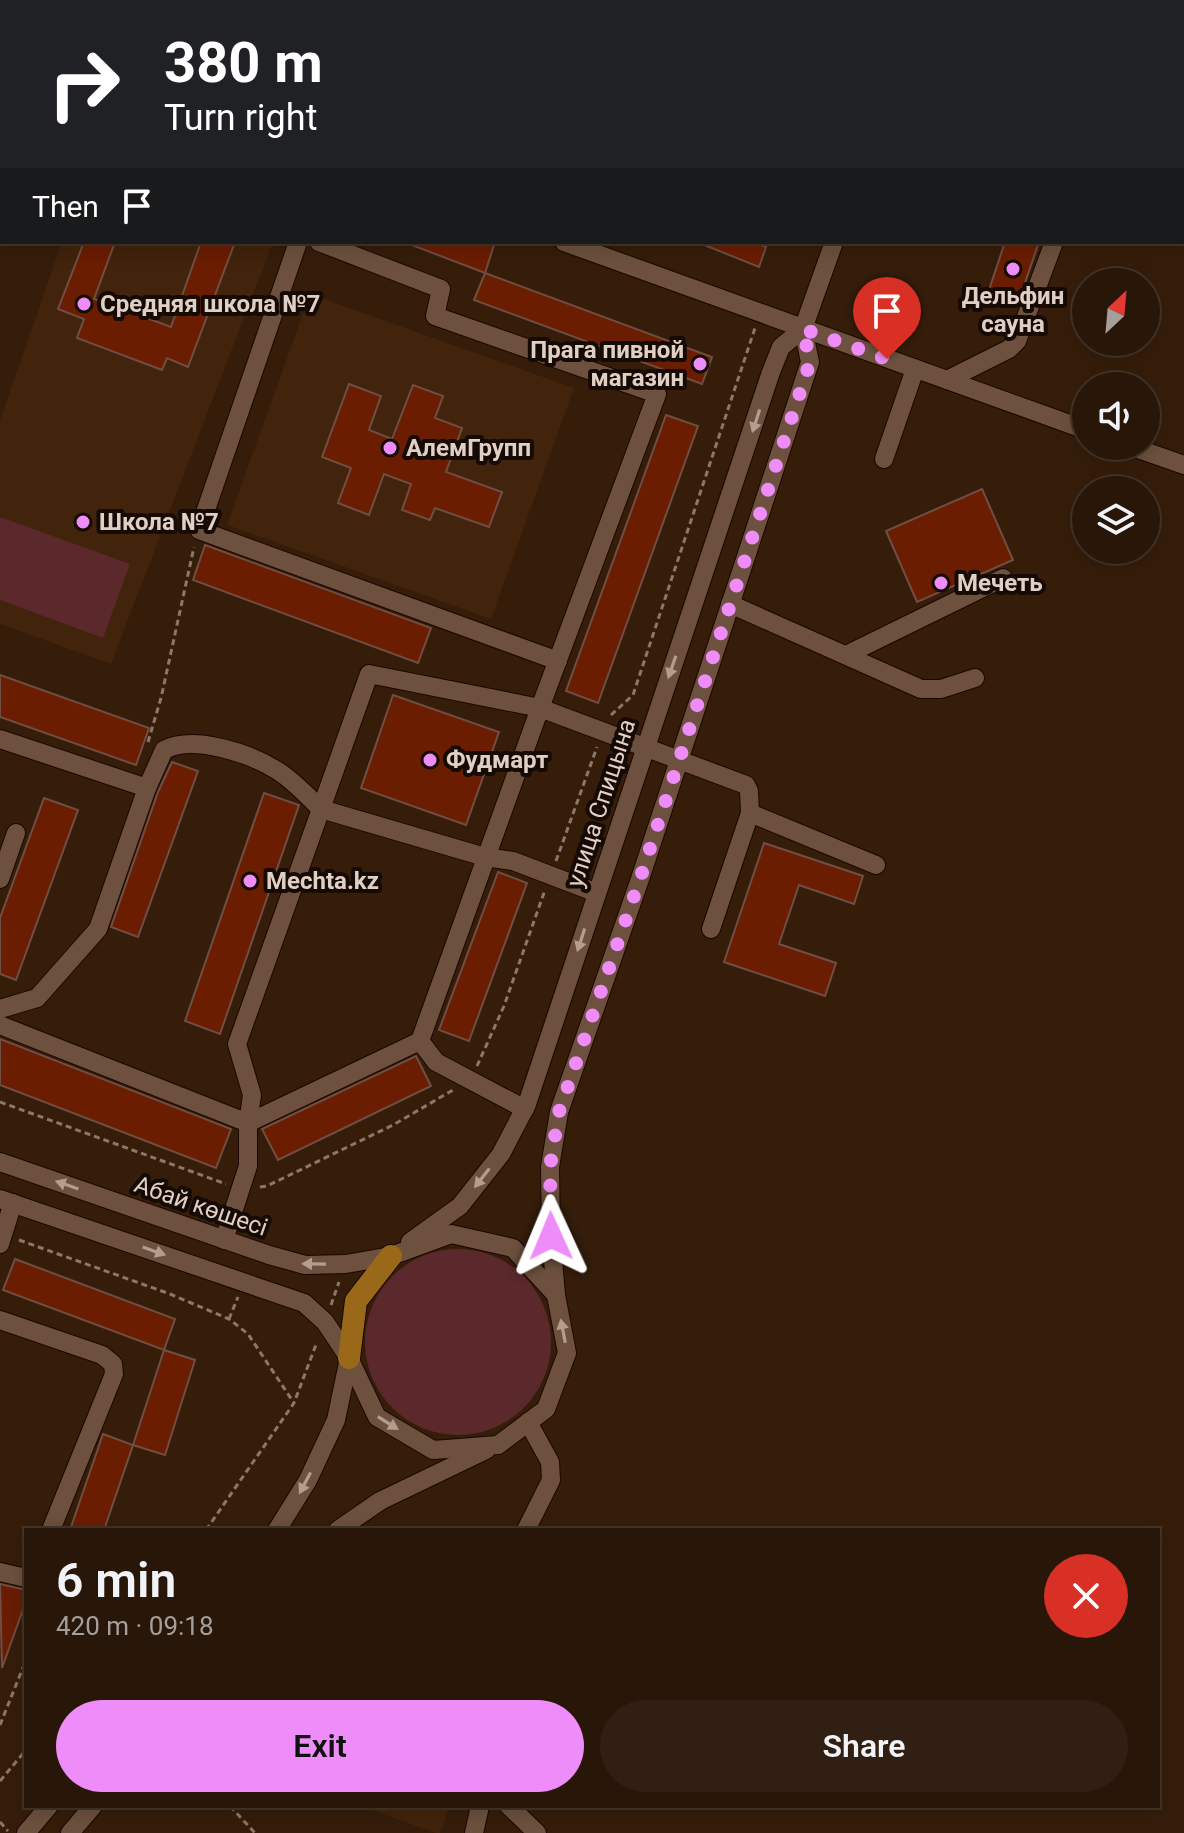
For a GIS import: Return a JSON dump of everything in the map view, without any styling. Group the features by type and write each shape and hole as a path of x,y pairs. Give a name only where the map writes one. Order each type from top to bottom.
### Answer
{"main road":[{"path":"349,1358 356,1301 391,1256"}],"street":[{"path":"297,244 199,530 558,661"},
{"path":"0,1025 248,1123 420,1041 657,394 435,316 441,289 324,244"},
{"path":"569,244 1072,425"},
{"name":"улица Спицына","path":"391,1256 460,1206 501,1154 525,1109 771,372 781,347 803,329 833,244"},
{"path":"947,380 1009,349 1017,341 1053,244"},
{"name":"улица Спицына","path":"556,1295 550,1167 559,1112 679,761 810,362 803,329"},
{"path":"884,459 915,369"},
{"path":"1160,457 1184,465"},
{"path":"846,655 1003,578"},
{"path":"730,604 921,689 941,689 975,678"},
{"path":"224,1240 248,1166 248,1123 252,1095 237,1044 369,674 540,708 746,785 750,813 711,929"},
{"path":"0,739 147,788"},
{"path":"0,1009 37,998 98,929 147,788 164,750 187,744 231,750 278,771 321,809 485,857 513,861 597,893"},
{"path":"750,813 876,865"},
{"path":"0,879 16,833"},
{"path":"420,1041 436,1062 525,1109"},
{"name":"Абай көшесі","path":"0,1162 305,1265 346,1264 391,1256"},
{"path":"2,1239 7,1201 304,1303 325,1322 349,1358 377,1417 433,1450 498,1445"},
{"path":"341,1528 380,1501 498,1445 546,1409 567,1353 556,1295 513,1248 451,1234 391,1256"},
{"path":"0,1320 102,1355 113,1364 114,1374 52,1528"},
{"path":"278,1528 308,1480 336,1420 349,1358"},
{"path":"527,1528 551,1480 552,1470 528,1422"},
{"path":"0,1572 24,1578"},
{"path":"26,1833 47,1808"},
{"path":"70,1833 91,1808"},
{"path":"474,1833 480,1808"},
{"path":"508,1808 512,1833"},
{"path":"510,1808 537,1833"}],"path":[{"path":"143,753 161,698 199,530"},
{"path":"2,1239 170,1294 229,1319 248,1334 294,1403"},
{"path":"207,1528 294,1403 346,1264"},
{"path":"229,1319 244,1281"},
{"path":"0,1725 24,1665"},
{"path":"0,1781 24,1752"},
{"path":"232,1808 255,1833"},
{"path":"0,1822 10,1833"}],"shaded area":[{"name":"Школа №7","path":"61,244 272,244 111,664 0,624 0,420"},
{"path":"310,294 574,388 491,619 227,525"},
{"path":"0,517 130,564 103,638 0,600"},
{"path":"458,1249 476,1250 494,1256 524,1276 544,1306 550,1324 550,1360 544,1378 524,1408 494,1428 476,1434 458,1435 440,1434 422,1428 392,1408 372,1378 366,1360 365,1342 366,1324 372,1306 392,1276 422,1256 440,1250"},
{"path":"366,1808 449,1808 440,1833"}],"building":[{"name":"Средняя школа №7","path":"83,244 114,244 94,299 171,327 200,244 234,244 188,367 167,358 162,370 77,338 84,319 58,309"},
{"path":"409,244 494,244 485,273"},
{"path":"702,244 758,244 766,247 759,267"},
{"name":"Дельфин сауна","path":"1004,244 1038,244 1017,306 987,296"},
{"path":"485,273 712,357 702,384 474,300"},
{"name":"АлемГрупп","path":"349,384 381,396 369,430 392,439 413,385 443,396 435,418 462,428 446,472 502,492 489,527 435,508 430,520 402,510 411,484 384,474 369,515 338,503 351,468 322,457"},
{"path":"666,415 698,426 598,703 566,691"},
{"path":"982,489 1013,560 917,602 886,531"},
{"path":"205,545 431,628 418,663 193,580"},
{"path":"0,675 149,728 136,765 0,717"},
{"name":"Фудмарт","path":"393,695 499,732 466,825 361,788"},
{"path":"172,762 198,771 138,937 111,927 158,792"},
{"path":"264,793 299,805 220,1034 185,1021"},
{"path":"44,798 78,810 16,980 0,974 0,918"},
{"path":"764,843 863,876 854,904 799,885 779,944 836,963 825,996 724,962"},
{"path":"498,872 527,883 469,1041 439,1030"},
{"path":"0,1039 231,1129 216,1168 0,1085"},
{"path":"416,1056 431,1086 278,1160 262,1129"},
{"path":"15,1259 175,1319 164,1350 3,1290"},
{"path":"164,1350 195,1360 165,1455 133,1445"},
{"path":"103,1434 133,1445 105,1528 71,1528"},
{"path":"0,1584 24,1590 24,1607 2,1668"}],"place":[{"name":"Дельфин сауна","path":"1013,269"},
{"name":"Средняя школа №7","path":"84,304"},
{"name":"Прага пивной магазин","path":"700,364"},
{"name":"АлемГрупп","path":"390,448"},
{"name":"Школа №7","path":"83,522"},
{"name":"Мечеть","path":"941,583"},
{"name":"Фудмарт","path":"430,760"},
{"name":"Mechta.kz","path":"250,881"}],"route":[{"path":"551,1236 550,1167 559,1112 640,879 810,362 803,329 887,359"}]}
